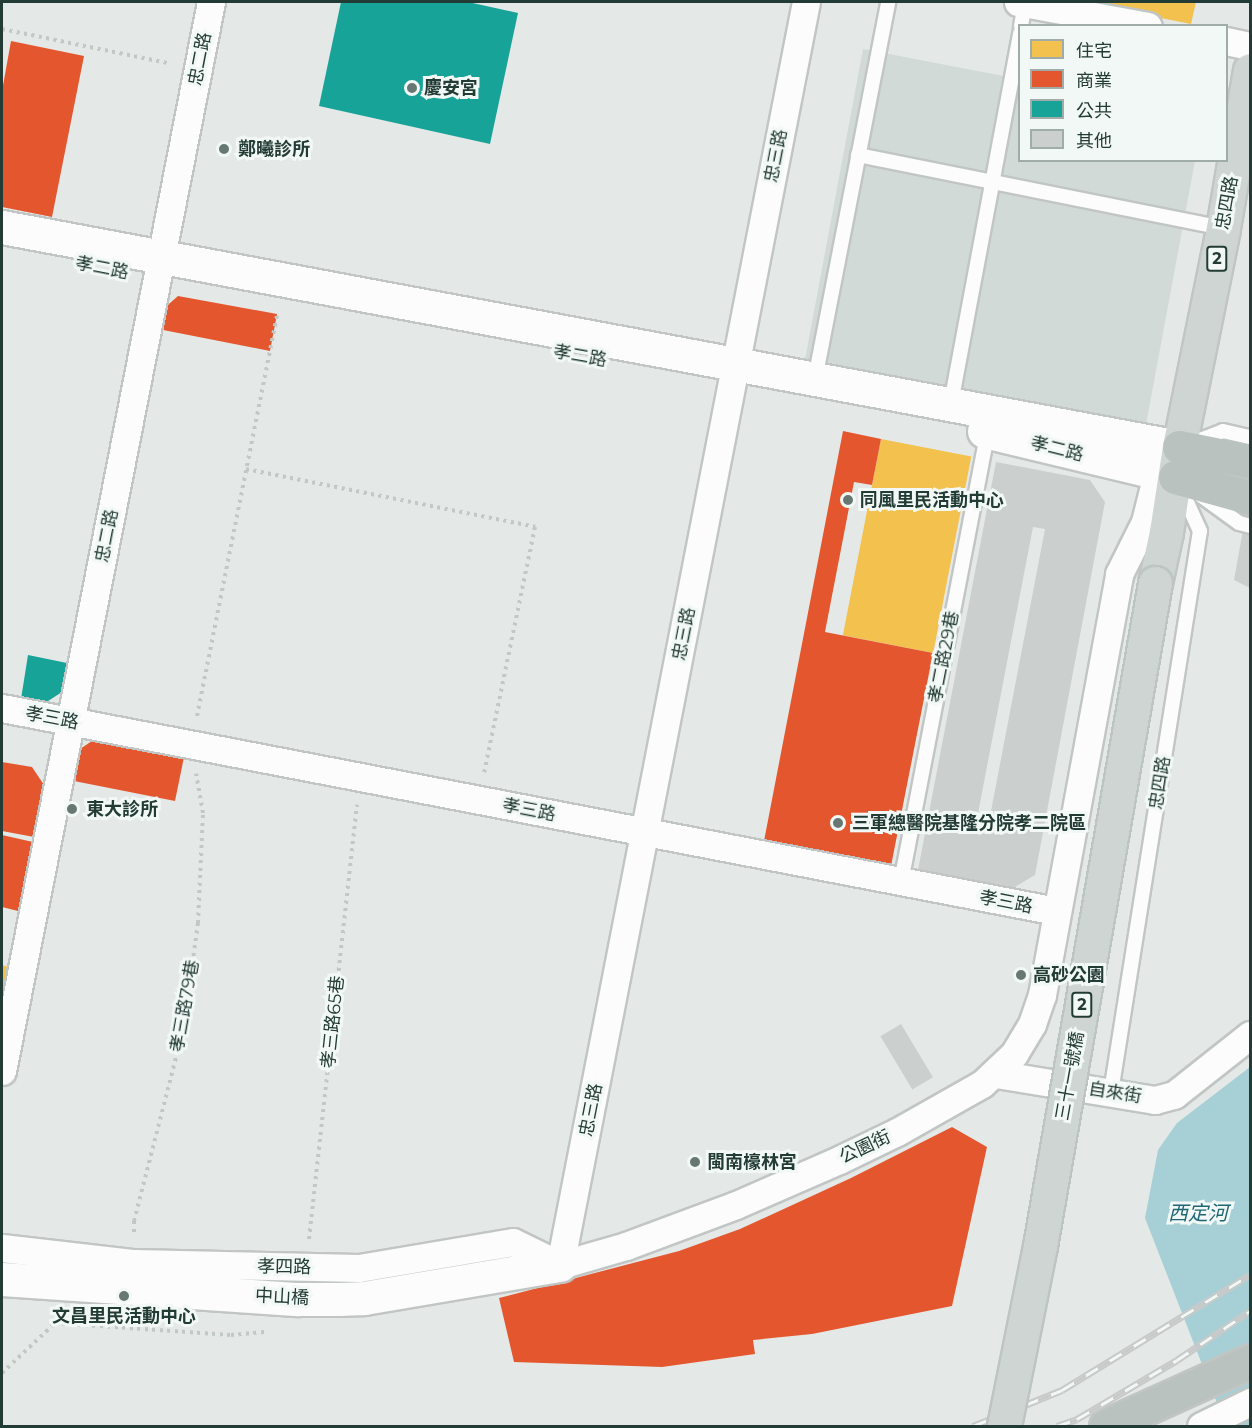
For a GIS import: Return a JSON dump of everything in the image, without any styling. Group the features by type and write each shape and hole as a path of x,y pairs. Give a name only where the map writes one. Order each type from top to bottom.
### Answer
{"highway":[{"path":"1171,466 1251,461"},
{"path":"1171,466 1248,507"},
{"path":"1166,1401 1251,1344"},
{"path":"1106,1426 1251,1361"}],"main road":[{"name":"忠四路","path":"1155,583 1171,466 1223,228 1251,70"},
{"name":"三十一號橋","path":"1004,1426 1040,1246 1155,583"}],"street":[{"name":"忠二路","path":"2,1071 211,2"},
{"name":"忠三路","path":"560,1265 806,2"},
{"path":"1021,10 1132,24"},
{"path":"1228,41 1251,46"},
{"name":"孝二路","path":"2,227 280,301 735,374"},
{"name":"孝二路","path":"2,248 160,268 735,374 988,432 1171,466"},
{"path":"735,374 815,379 951,403 1171,466"},
{"name":"忠四路","path":"1056,911 1119,574 1171,466"},
{"name":"孝三路","path":"2,708 1056,911"},
{"name":"公園街","path":"560,1265 626,1246 793,1181 897,1132 982,1084 996,1074 1014,1054 1035,1014 1042,995 1056,911"},
{"name":"自來街","path":"996,1074 1155,1100 1174,1095 1251,1035"},
{"name":"孝四路","path":"2,1248 134,1263 359,1268 513,1242 560,1265"},
{"name":"中山橋","path":"2,1279 298,1299 339,1299 364,1298 560,1265"},
{"path":"1206,1424 1251,1402"}],"lane":[{"path":"815,379 888,2"},
{"path":"951,403 1018,44"},
{"path":"858,155 1223,228"},
{"path":"1171,466 1223,431 1251,437"},
{"name":"孝二路29巷","path":"901,882 988,432"},
{"name":"忠四路","path":"1112,1092 1200,531 1171,466"}],"path":[{"path":"2,29 198,69"},
{"path":"191,745 280,301"},
{"path":"246,469 535,527 478,800"},
{"name":"孝三路79巷","path":"134,1263 134,1221 183,1030 198,923 202,813 191,745"},
{"name":"孝三路65巷","path":"306,1267 360,777"}],"shaded area":[{"path":"863,49 1018,79 1018,162 1195,162 1145,430 804,365"}],"water":[{"name":"西定河","path":"1250,1067 1250,1426 1226,1426 1145,1218 1158,1150 1177,1123"}],"pier":[{"path":"1196,2 1250,2 1250,22 1220,16 1200,24 1191,24"}],"building: 住宅":[{"path":"1080,2 1196,2 1191,24"},
{"path":"881,439 971,457 933,653 843,635"},
{"path":"2,965 8,967 3,995 2,995"}],"building: 商業":[{"path":"11,41 84,56 52,217 2,207 2,91"},
{"path":"178,296 277,314 270,351 158,329 161,311"},
{"path":"843,431 881,439 872,485 854,482 825,632 933,653 891,866 764,841"},
{"path":"95,739 184,757 175,801 74,781 80,749"},
{"path":"2,762 32,767 44,785 34,837 2,831"},
{"path":"2,835 33,842 18,911 2,907"},
{"path":"952,1127 987,1147 952,1306 812,1334 753,1340 755,1354 662,1367 514,1362 499,1298 679,1251 740,1229 851,1178"}],"building: 公共":[{"name":"慶安宮","path":"341,2 468,2 518,13 490,144 319,106"},
{"path":"28,655 67,663 62,692 45,703 21,699"}],"building: 其他":[{"path":"996,462 1090,480 1105,502 1035,875 1013,888 918,870","holes":["1033,527 1045,529 987,832 975,829"]},
{"path":"1243,530 1250,531 1250,588 1234,580"},
{"path":"901,1024 933,1077 912,1090 880,1036"}],"railway":[{"path":"973,1426 1062,1390 1250,1275"},
{"path":"1057,1426 1077,1419 1177,1360 1250,1311"}],"place":[{"name":"慶安宮","path":"412,88"},
{"name":"鄭曦診所","path":"224,149"},
{"name":"同風里民活動中心","path":"848,500"},
{"name":"東大診所","path":"72,809"},
{"name":"三軍總醫院基隆分院孝二院區","path":"838,823"},
{"name":"高砂公園","path":"1021,975"},
{"name":"閩南檺林宮","path":"695,1162"},
{"name":"文昌里民活動中心","path":"124,1296"}]}
